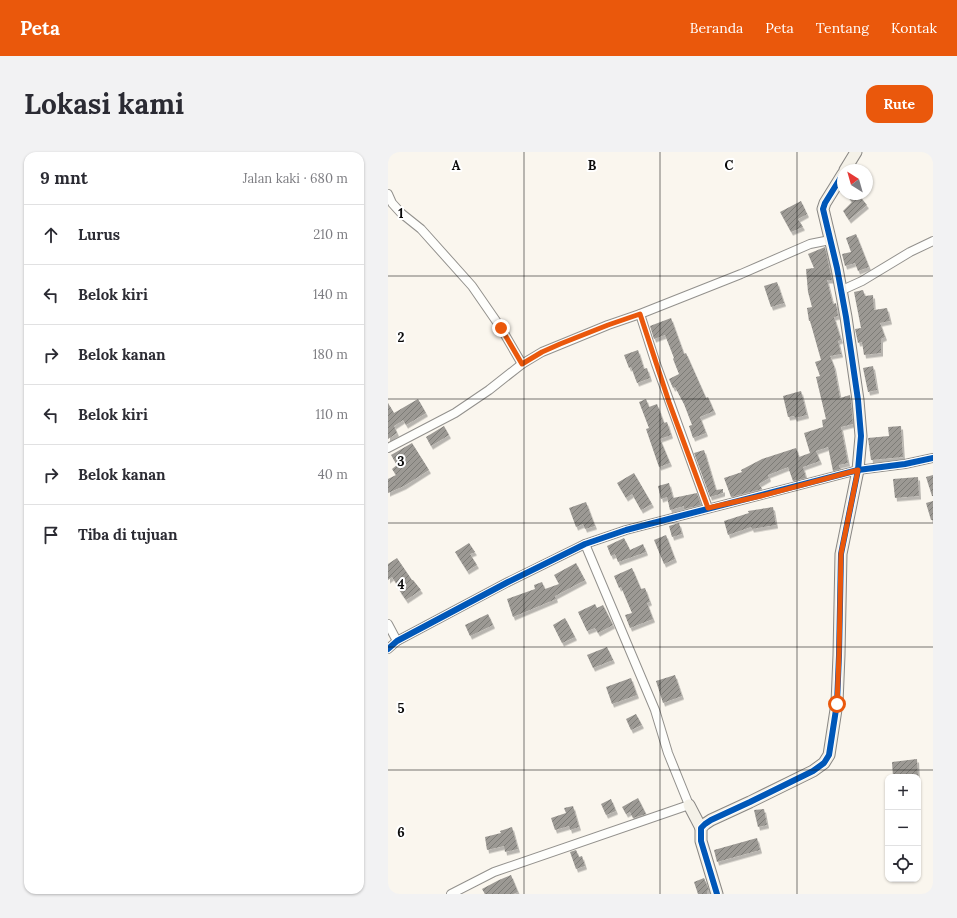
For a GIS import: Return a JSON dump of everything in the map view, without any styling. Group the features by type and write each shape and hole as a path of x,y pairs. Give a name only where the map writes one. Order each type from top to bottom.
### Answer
{"street":[{"path":"849,164 856,152"},
{"path":"702,828 711,820 813,771 821,766 827,759 837,704 841,554 858,470 861,436 858,400 837,268 823,209 837,184"},
{"path":"388,194 392,203 400,213 421,229 472,286 501,328 522,364"},
{"path":"388,448 455,413 489,390 522,364 542,352 741,274 810,244 830,240"},
{"path":"840,291 862,281 933,240"},
{"path":"640,314 660,377 708,508"},
{"path":"388,649 397,641 508,582 585,544 626,530 858,470 905,464 933,458"},
{"path":"585,544 654,710 668,753 689,805 702,828 702,841 717,894"},
{"path":"388,624 397,641"},
{"path":"452,894 494,872 689,805"}],"building":[{"path":"850,200 863,200 867,205 849,220 843,211 852,202"},
{"path":"801,201 807,214 798,219 803,227 791,232 780,212"},
{"path":"856,234 869,267 858,271 855,263 845,266 842,254 851,252 846,238"},
{"path":"825,247 832,280 827,280 833,304 836,303 838,316 834,317 841,340 838,341 841,354 830,356 834,366 840,398 850,395 851,401 853,424 841,427 848,463 839,465 840,469 833,471 828,447 816,451 820,461 803,467 806,478 793,481 788,467 768,475 769,478 759,484 762,489 731,497 724,478 742,472 741,470 762,459 796,448 799,457 810,453 804,433 823,427 822,420 826,419 816,377 820,376 815,362 821,360 809,321 807,308 812,307 808,292 806,269 814,268 808,254"},
{"path":"777,282 784,303 771,307 764,286"},
{"path":"863,290 865,296 873,295 874,310 887,308 890,321 880,323 885,337 881,339 881,353 864,355 862,342 858,343 855,329 861,328 854,292"},
{"path":"671,318 684,354 686,353 706,398 708,397 714,411 700,417 706,433 693,438 689,426 692,425 684,404 675,387 673,388 669,379 679,374 673,359 674,358 665,335 654,339 650,326"},
{"path":"638,350 644,369 647,368 650,378 637,383 631,367 629,368 624,355"},
{"path":"873,366 877,390 868,392 863,368"},
{"path":"801,391 807,415 795,418 794,416 788,417 783,396"},
{"path":"418,399 426,413 406,425 403,420 394,426 397,433 388,439 388,403 394,413"},
{"path":"646,399 649,407 657,404 664,423 667,422 671,435 660,439 670,463 659,467 646,429 649,428 639,402"},
{"path":"444,426 449,435 431,446 426,437"},
{"path":"901,426 903,457 871,460 868,438 889,436 888,427"},
{"path":"412,443 429,470 404,486 388,493 388,479 396,475 392,469 397,465 391,455"},
{"path":"704,450 716,490 723,489 723,493 710,497 694,453"},
{"path":"634,473 652,504 641,510 632,494 626,498 617,483"},
{"path":"933,475 933,496 932,496 926,477"},
{"path":"918,477 919,496 895,498 893,479"},
{"path":"669,483 673,498 697,493 701,505 684,509 684,506 670,510 667,497 661,499 658,486"},
{"path":"933,501 933,520 931,520 926,503"},
{"path":"586,502 595,526 585,529 583,524 576,527 569,508"},
{"path":"773,507 776,525 752,529 751,527 728,535 724,521 749,513 748,511"},
{"path":"679,523 682,534 672,537 669,526"},
{"path":"666,535 675,559 664,564 654,540"},
{"path":"624,538 630,550 643,544 646,552 618,562 615,554 611,556 607,546"},
{"path":"469,543 475,552 470,554 477,565 467,571 455,552"},
{"path":"397,558 421,590 406,600 392,577 388,580 388,564"},
{"path":"576,563 585,580 555,596 556,599 513,617 507,599 535,589 534,585 542,582 545,589 559,584 554,575"},
{"path":"632,568 641,589 645,588 650,602 647,603 653,619 630,628 625,615 632,613 621,587 619,588 614,576"},
{"path":"595,604 597,608 603,605 613,625 598,633 595,628 587,631 578,612"},
{"path":"488,614 493,625 470,636 465,625"},
{"path":"565,618 575,637 562,643 553,625"},
{"path":"607,647 613,660 593,668 587,655"},
{"path":"675,675 682,696 663,703 656,681"},
{"path":"631,678 637,695 612,704 606,687"},
{"path":"636,714 642,725 631,730 626,719"},
{"path":"917,759 918,774 893,774 892,762"},
{"path":"638,798 646,814 633,818 630,812 626,814 622,807"},
{"path":"611,799 616,811 606,815 601,804"},
{"path":"573,806 579,827 570,830 569,826 555,830 551,818 566,813 564,808"},
{"path":"764,809 767,825 758,827 754,810"},
{"path":"512,827 518,849 505,852 504,846 487,850 485,837 501,833 500,831"},
{"path":"757,838 760,850 717,862 714,850"},
{"path":"576,850 579,857 582,856 585,866 576,869 570,852"},
{"path":"511,875 518,892 513,894 485,894 482,889 499,880"},
{"path":"704,878 709,890 707,891 707,894 698,894 694,882"}],"cycle path":[{"path":"717,894 701,841 701,828 711,820 813,771 824,763 829,755 837,703 841,554 858,470 861,436 858,400 846,317 837,268 823,209 837,184"},
{"path":"388,649 397,641 508,582 585,544 626,530 858,470 905,464 933,458"}],"route":[{"path":"501,328 522,364 542,352 560,344 640,314 669,402 708,508 761,496 858,470 841,554 837,704"}]}
